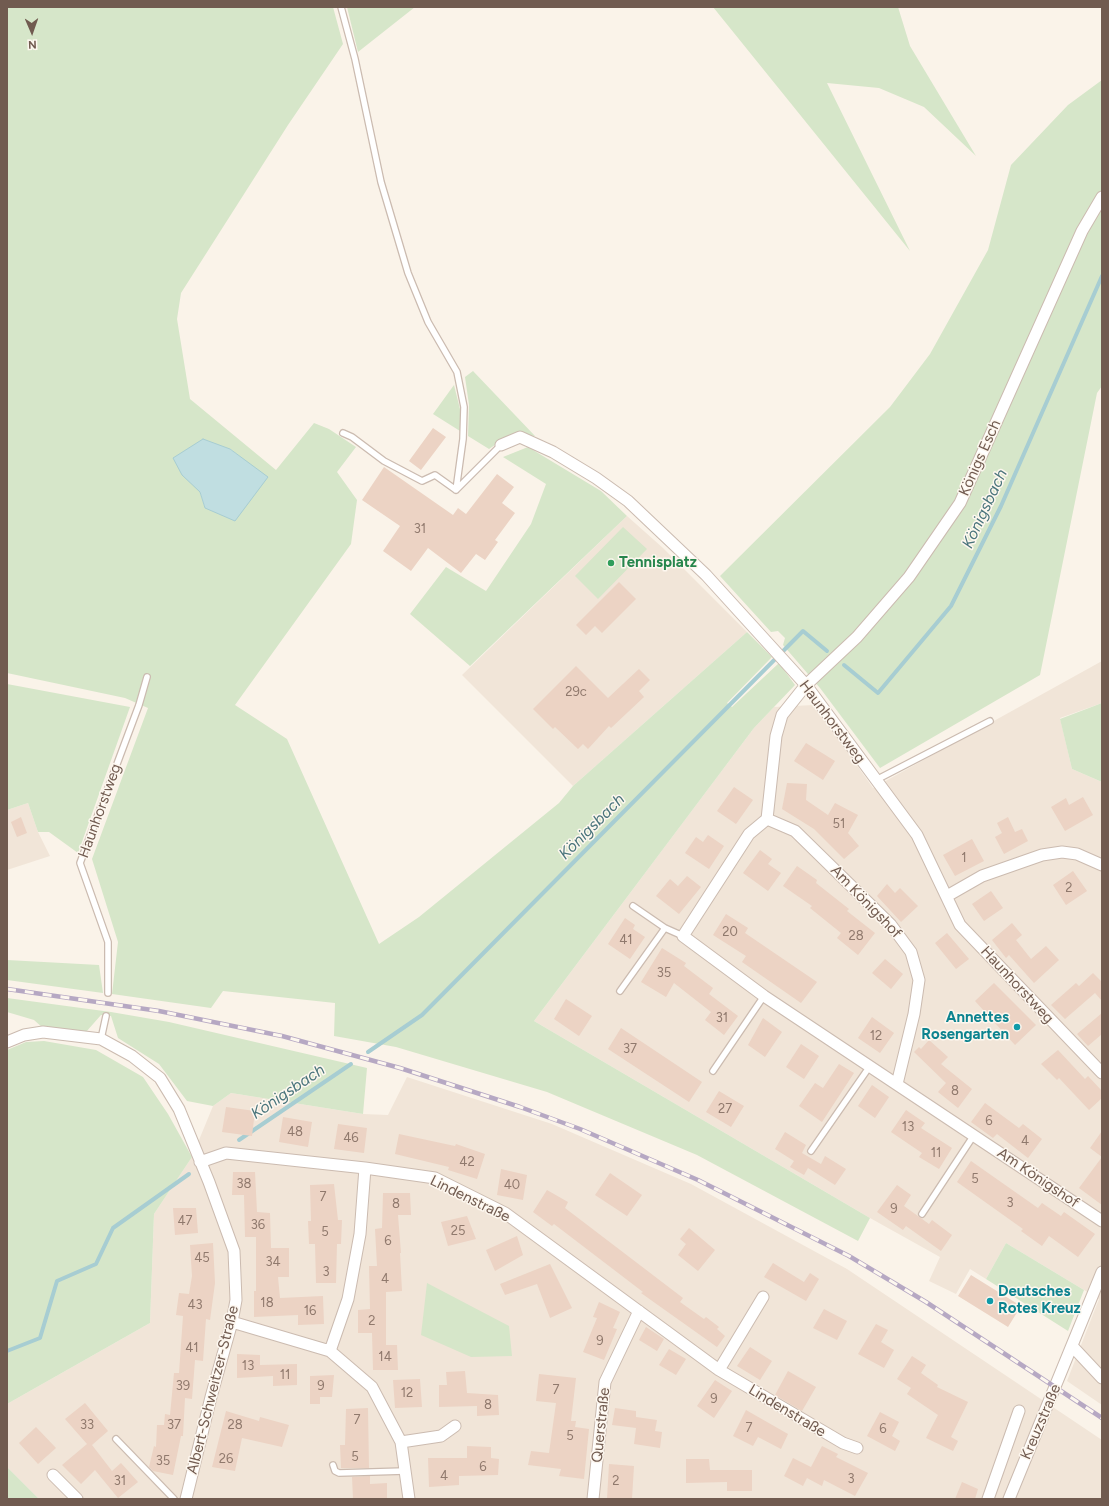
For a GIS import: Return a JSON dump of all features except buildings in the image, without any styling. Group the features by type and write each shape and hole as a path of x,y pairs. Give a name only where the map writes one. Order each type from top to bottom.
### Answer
{"street":[{"name":"Königs Esch","path":"806,685 857,637 909,577 960,503 1082,231 1102,197"},
{"name":"Haunhorstweg","path":"501,445 520,438 553,452 596,478 628,501 706,575 806,685 917,835 948,896 960,925 1102,1073"},
{"path":"683,936 749,834 767,819 776,736 782,715 806,685"},
{"name":"Am Königshof","path":"767,819 795,830 891,925 911,952 919,980 914,1014 897,1084"},
{"path":"948,896 982,876 1042,855 1062,852 1077,854 1102,865"},
{"name":"Am Königshof","path":"683,936 764,996 1102,1221"},
{"name":"Albert-Schweitzer-Straße","path":"7,1042 24,1035 43,1032 101,1039 132,1056 160,1078 179,1109 200,1162 234,1251 236,1300 232,1322 211,1397 186,1499"},
{"name":"Lindenstraße","path":"200,1162 226,1153 365,1168 435,1178 505,1213 719,1370 843,1444 857,1448"},
{"path":"330,1351 348,1299 360,1234 365,1168"},
{"path":"1102,1272 1072,1346 1102,1378"},
{"path":"719,1370 763,1297"},
{"name":"Querstraße","path":"593,1499 605,1382 640,1311"},
{"path":"232,1322 330,1351 372,1387 401,1442 409,1499"},
{"name":"Kreuzstraße","path":"1009,1499 1072,1346"},
{"path":"988,1499 1019,1411"},
{"path":"401,1442 441,1436 455,1426"},
{"path":"53,1475 77,1499"}],"lane":[{"path":"341,7 355,59 381,182 408,272 428,322 457,372 464,407 463,439 456,490"},
{"path":"343,433 352,437 384,461 422,481 435,475 456,490"},
{"path":"456,490 501,445"},
{"name":"Haunhorstweg","path":"108,993 108,942 80,863 139,705 147,677"},
{"path":"876,780 990,721"},
{"name":"Am Königshof","path":"633,906 665,928 683,936"},
{"path":"620,991 665,928"},
{"path":"713,1071 764,996"},
{"path":"101,1039 106,1016"},
{"path":"811,1152 870,1066"},
{"path":"922,1214 974,1135"},
{"path":"116,1439 174,1499"},
{"path":"333,1465 335,1472 339,1474 405,1471"}],"shaded area":[{"path":"627,516 663,548 747,632 573,786 462,675"},
{"path":"1102,661 1102,703 1060,718 1072,769 1102,782 1102,1405 1067,1381 1099,1299 1006,1243 986,1279 970,1269 956,1294 929,1281 940,1257 870,1218 534,1021 754,728 774,707 814,705 873,788"},
{"path":"28,803 38,832 50,856 7,870 7,810"},
{"path":"407,1077 552,1124 691,1184 847,1269 1102,1440 1102,1499 39,1499 7,1467 7,1404 150,1323 154,1214 192,1157 213,1106 231,1093 363,1114 388,1115"}],"green space":[{"path":"7,7 333,7 343,44 288,125 181,293 177,319 190,399 276,470 314,423 329,429 356,447 337,472 357,500 351,544 235,705 287,739 379,944 419,917 559,803 573,786 747,632 772,657 727,703 732,707 779,663 795,685 754,728 534,1021 870,1218 858,1241 697,1155 547,1092 396,1047 334,1036 335,1003 223,991 211,1008 112,994 118,942 92,859 148,708 125,698 7,673","holes":["230,449 240,457 205,508 200,492"]},
{"path":"347,7 415,7 358,52"},
{"path":"713,7 898,7 910,46 976,156 924,107 879,88 827,83 910,251"},
{"path":"1102,80 1102,386 1097,393 1040,675 880,768 820,688 783,645 785,638 778,631 771,632 720,576 890,407 930,354 988,250 1011,165 1068,105"},
{"path":"473,371 535,436 511,434 489,449 468,436 469,405 465,377"},
{"path":"454,385 460,409 460,431 433,414"},
{"path":"528,447 601,491 627,516 470,666 410,614 446,567 486,591 531,524 546,484 503,457"},
{"name":"Tennisplatz","path":"623,527 647,549 598,599 575,576"},
{"path":"7,684 130,707 78,853 49,832 38,832 28,803 7,810"},
{"path":"1102,703 1102,782 1072,769 1060,719"},
{"path":"7,960 99,965 103,993 7,980"},
{"path":"7,998 111,1012 169,1022 367,1068 363,1114 231,1093 213,1106 187,1101 159,1064 118,1038 111,1016 101,1015 86,1032 43,1028 34,1020 7,1012"},
{"path":"44,1041 96,1050 143,1077 168,1114 192,1157 154,1214 150,1323 7,1404 7,1050 26,1042"},
{"path":"1006,1243 1084,1290 1068,1331 986,1279"},
{"path":"427,1283 509,1326 512,1356 471,1357 421,1335"},
{"path":"7,1467 39,1499 7,1499"}],"water":[{"path":"203,439 230,449 268,477 235,521 205,508 200,492 182,475 173,458"}],"waterway":[{"name":"Königsbach","path":"844,665 878,693 951,606 1001,506 1102,276"},
{"name":"Königsbach","path":"368,1052 422,1015 803,631 827,651"},
{"name":"Königsbach","path":"239,1140 351,1064"},
{"name":"Königsbach","path":"7,1351 40,1338 57,1281 96,1264 113,1228 189,1174"}],"railway":[{"path":"7,989 159,1011 282,1036 400,1068 520,1107 580,1129 698,1180 849,1256 926,1302 1102,1418"}],"place":[{"name":"Tennisplatz","path":"611,563"},
{"name":"Annettes Rosengarten","path":"1017,1027"},
{"name":"Deutsches Rotes Kreuz","path":"990,1301"}]}
